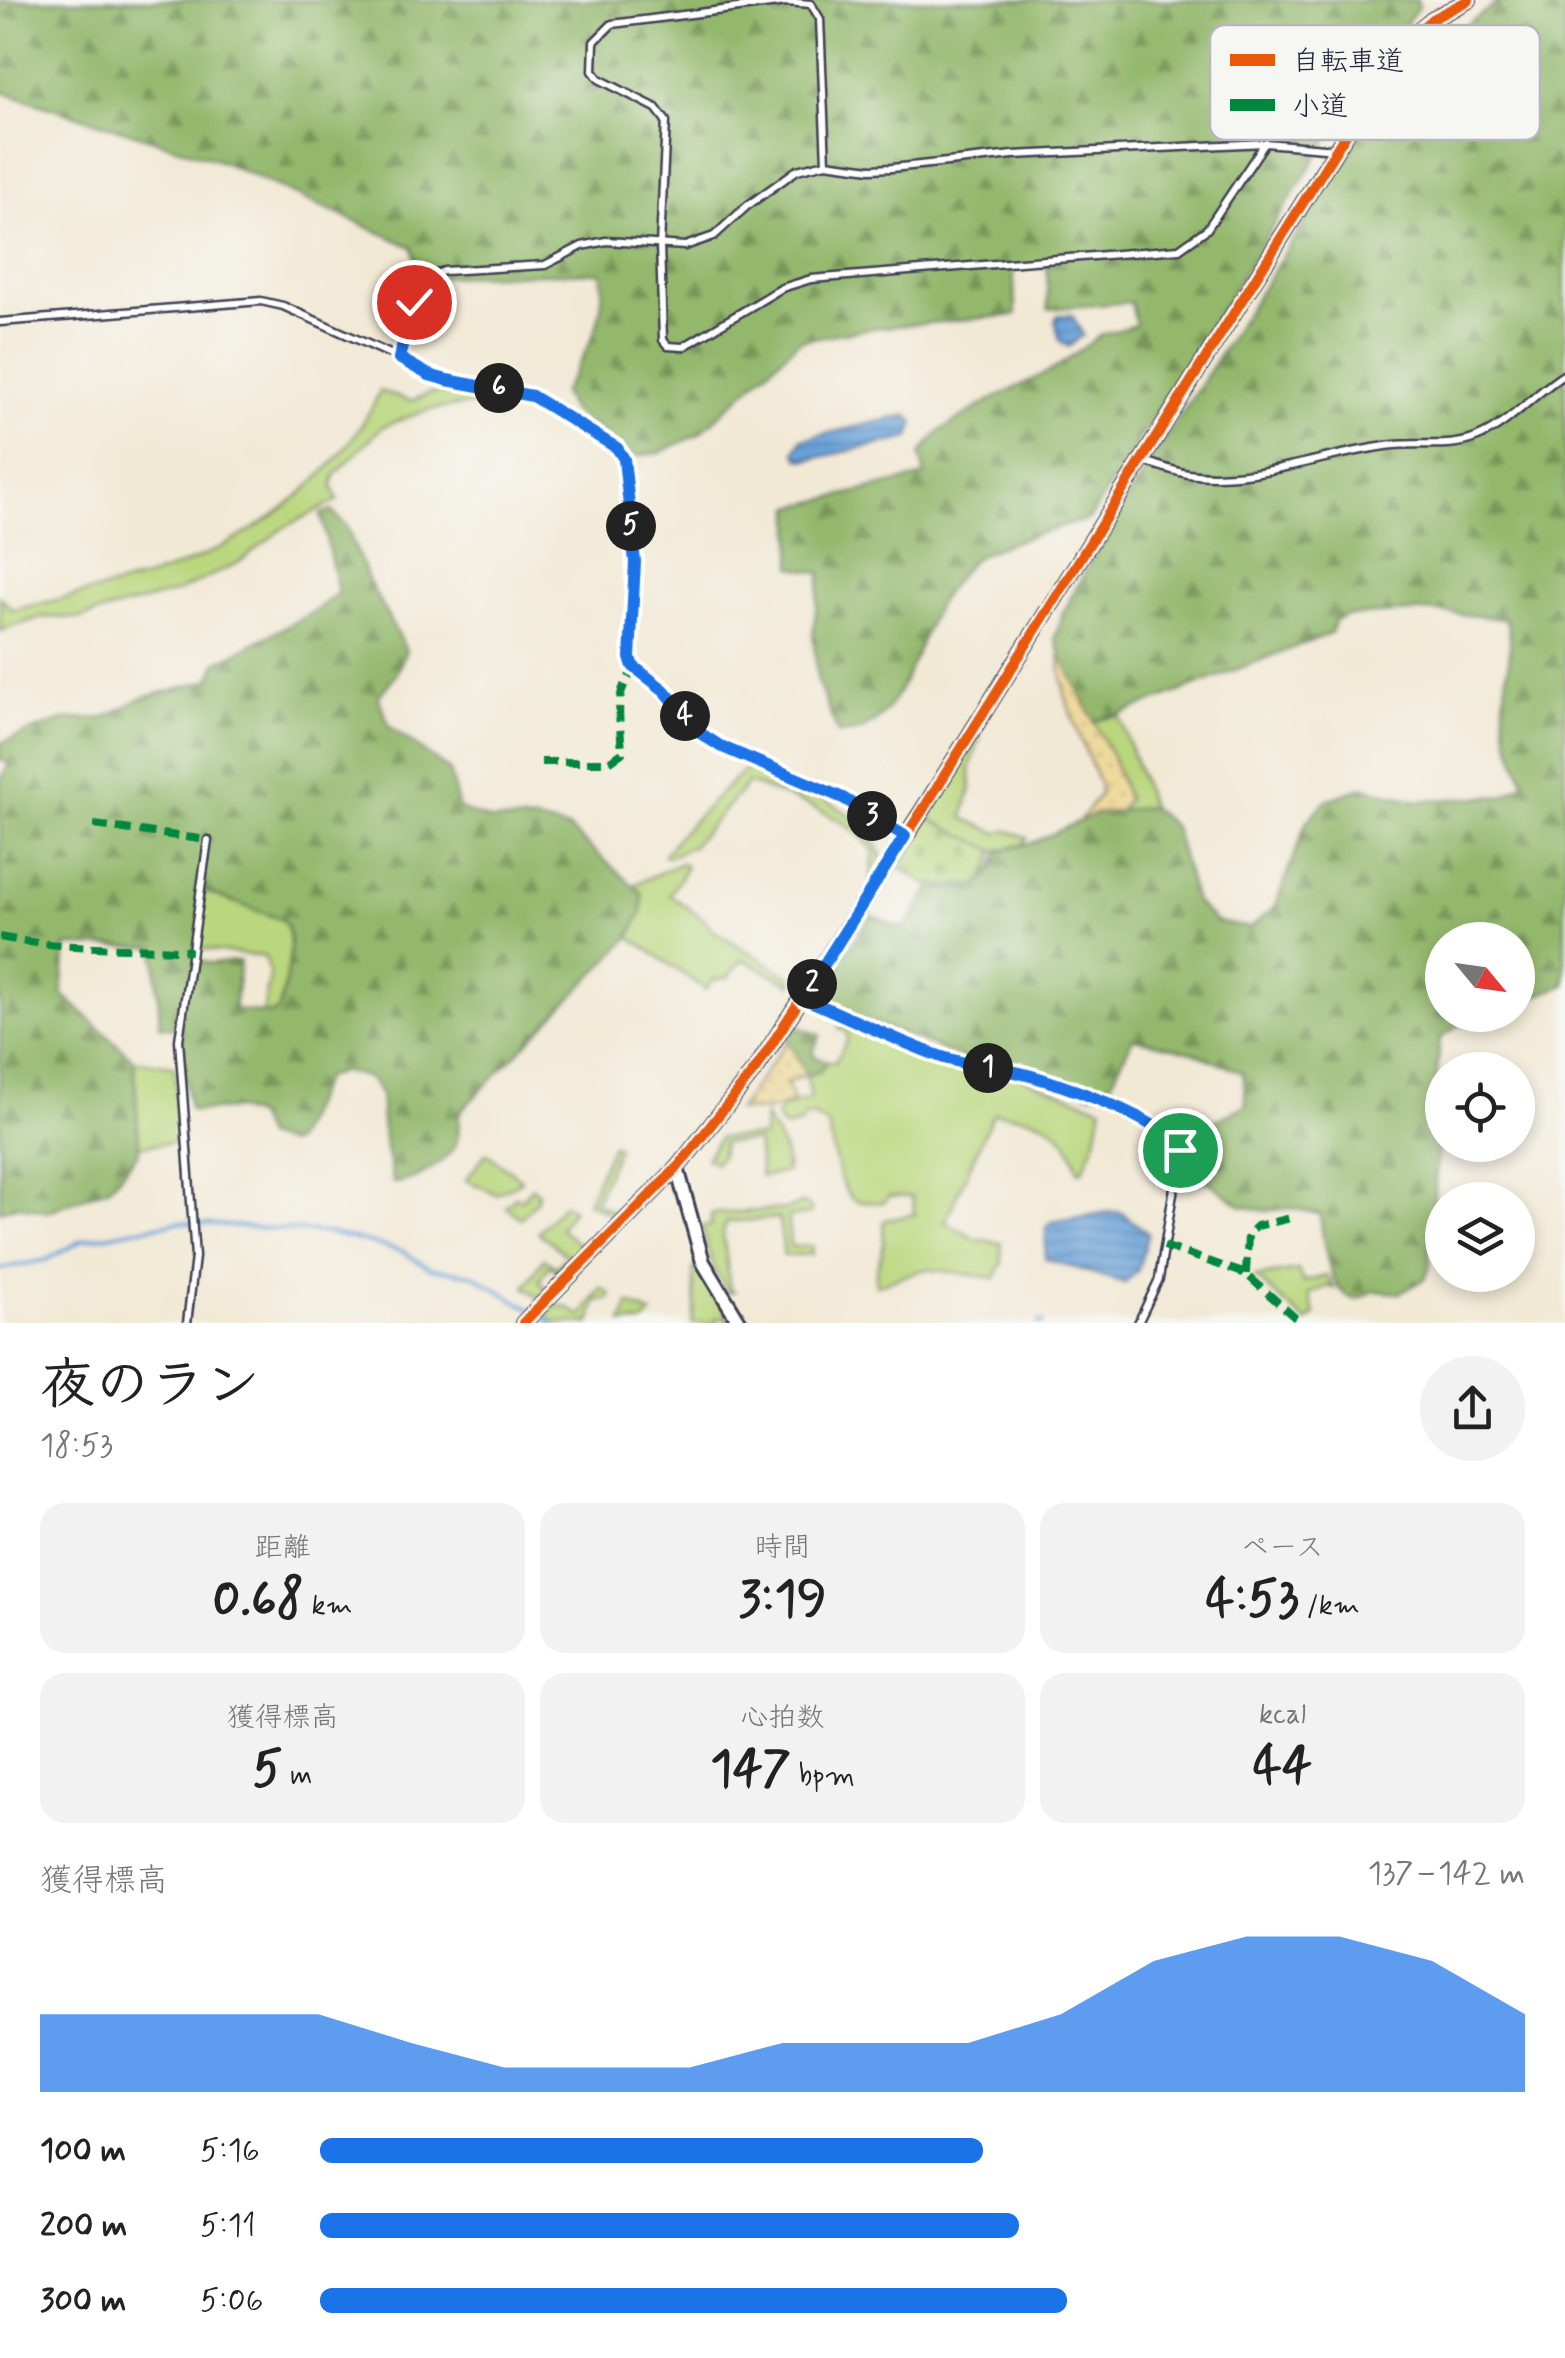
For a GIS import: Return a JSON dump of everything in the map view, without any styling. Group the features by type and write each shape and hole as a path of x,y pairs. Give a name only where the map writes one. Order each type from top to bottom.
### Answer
{"street":[{"path":"1425,25 1469,0"},
{"path":"523,1323 676,1168 757,1067 1343,140"},
{"path":"676,1168 704,1262 740,1323"}],"lane":[{"path":"826,163 820,19 810,4 786,2 612,24 594,42 593,72 656,108 666,121 660,246 663,340 668,346 683,346 782,288 812,279 1179,249 1207,230 1265,143"},
{"path":"399,358 423,279 430,274 545,265 582,246 606,241 686,246 714,236 797,170 826,163 871,169 1032,154 1265,143 1337,149"},
{"path":"0,322 262,300 399,358 429,375 532,396 617,448 624,459 635,562 630,658 633,666 664,690 700,733 720,746 843,798 905,836"},
{"path":"1142,460 1188,474 1237,473 1393,445 1452,444 1502,424 1565,374"},
{"path":"187,1323 195,1257 178,1040 208,840"},
{"path":"803,998 936,1055 967,1065 1018,1072 1064,1088 1160,1128 1176,1141 1180,1150 1159,1279 1138,1323"}],"green space":[{"path":"0,0 1417,0 1419,6 1405,25 1210,25 1210,140 1327,140 1089,519 1010,543 972,560 939,602 890,705 876,721 859,731 838,733 818,683 813,634 821,573 792,567 792,507 925,476 920,454 940,431 987,402 1054,369 1101,335 1136,325 1131,302 1048,309 1047,266 1013,268 1016,315 874,328 800,340 699,434 659,453 635,456 572,411 562,393 587,350 598,320 603,289 601,272 434,277 417,264 412,247 223,162 0,91"},
{"path":"1501,0 1565,0 1565,985 1535,996 1535,922 1425,922 1425,1032 1450,1032 1440,1039 1439,1052 1425,1052 1425,1162 1437,1162 1435,1182 1425,1182 1425,1279 1400,1293 1373,1291 1359,1298 1347,1296 1332,1274 1320,1214 1242,1206 1207,1181 1182,1179 1190,1134 1246,1105 1243,1073 1193,1052 1133,1038 1111,1083 1092,1094 1016,1067 967,1060 832,1006 825,998 830,976 871,915 900,928 907,925 930,889 978,888 993,869 999,852 1037,841 1095,814 1151,807 1174,827 1195,902 1216,922 1250,928 1275,907 1307,821 1327,800 1364,787 1417,801 1503,796 1524,783 1505,722 1510,653 1506,619 1430,611 1346,616 1335,620 1331,633 1119,715 1093,721 1069,677 1055,638 1063,613 1111,524 1357,140 1540,140 1540,25 1466,25"},
{"path":"380,391 411,401 430,393 446,392 515,399 427,410 382,427 335,475 332,486 338,500 283,528 238,563 177,592 80,618 42,617 0,631 0,597 13,610 138,580 189,562 256,527 287,506 340,454"},
{"path":"332,511 346,526 370,584 406,650 397,673 378,697 390,727 449,770 459,809 490,820 537,821 569,829 642,893 642,911 630,937 459,1113 457,1139 450,1153 424,1173 393,1183 380,1093 369,1078 343,1071 324,1078 294,1142 287,1144 265,1137 257,1117 235,1109 193,1111 189,1108 181,1049 182,1029 160,1026 155,947 66,946 62,994 134,1060 139,1152 110,1187 47,1212 18,1205 0,1211 0,782 9,763 0,760 0,743 63,720 103,718 142,698 210,680 217,663 315,611 338,593 321,514","holes":["204,891 283,920 290,952 279,1010 272,1014 238,1010 234,1007 240,961 211,963 195,957"]},
{"path":"1119,715 1151,807 1120,811 1127,798 1093,721"},
{"path":"977,733 981,734 970,769 971,789 963,818 998,833 1006,830 1027,837 1024,844 995,851 928,818"},
{"path":"746,768 825,800 859,823 883,858 870,883 874,852 849,827 799,801 748,783 692,846 663,856"},
{"path":"928,818 995,851 989,870 976,885 928,885 900,868"},
{"path":"681,863 686,867 670,895 713,930 792,978 792,985 743,959 728,977 712,980 706,990 630,937 642,911 642,893 633,885"},
{"path":"204,891 283,920 288,929 289,964 279,1010 272,1015 263,1014 270,975 265,957 194,948"},
{"path":"844,1019 934,1057 968,1068 1017,1076 1102,1107 1096,1139 1079,1172 1067,1144 1050,1126 1026,1117 995,1113 992,1116 945,1222 975,1239 1001,1243 1002,1264 995,1278 926,1269 876,1285 885,1220 915,1214 912,1197 889,1196 884,1202 854,1200 839,1174 828,1125 812,1116 803,1118 801,1124 784,1128 776,1117 781,1108 811,1098 806,1075 820,1071 827,1062 835,1062 847,1040 847,1033 839,1028"},
{"path":"795,1026 820,1035 813,1051 815,1057 827,1062 820,1071 806,1075 788,1040"},
{"path":"134,1060 174,1066 181,1142 139,1146"},
{"path":"765,1117 783,1148 786,1172 761,1177 757,1141 723,1143 715,1163 706,1158 719,1138 764,1136"},
{"path":"612,1144 618,1147 595,1202 619,1214 639,1195 638,1189 646,1194 621,1219 587,1203"},
{"path":"486,1153 521,1179 519,1182 496,1194 466,1180"},
{"path":"532,1187 538,1192 537,1200 521,1218 506,1207 515,1197 523,1198"},
{"path":"804,1203 812,1209 811,1214 788,1217 790,1244 812,1246 812,1254 784,1256 779,1218 727,1222 723,1231 730,1289 734,1291 729,1293 715,1272 701,1227 711,1225 711,1214 787,1209"},
{"path":"564,1204 573,1209 560,1228 586,1251 575,1262 538,1232"},
{"path":"544,1258 557,1267 562,1260 571,1267 565,1274 549,1266 539,1281 548,1290 539,1298 525,1287"},
{"path":"698,1268 733,1323 728,1323 726,1317 716,1318 716,1323 692,1323 693,1269"},
{"path":"1298,1270 1303,1282 1327,1276 1334,1288 1328,1286 1309,1294 1315,1315 1306,1322 1255,1277"},
{"path":"601,1288 611,1294 609,1300 597,1300 590,1323 557,1323 544,1315 555,1305 581,1316"},
{"path":"629,1304 652,1314 644,1323 622,1323"}],"sand":[{"path":"1060,654 1112,757 1127,799 1120,811 1095,814 1079,821 1100,794 1100,786 1068,705"},
{"path":"788,1040 806,1075 787,1082 793,1103 765,1111 738,1110"}],"water":[{"path":"1058,315 1072,315 1083,335 1069,347 1060,341 1055,320"},
{"path":"907,415 914,422 910,438 807,460 795,452 802,439"},
{"path":"1121,1212 1148,1233 1138,1270 1125,1283 1045,1259 1046,1227 1052,1222"}],"waterway":[{"path":"0,1269 46,1260 83,1240 177,1222 330,1233 402,1251 429,1268 473,1275 553,1323"},
{"path":"1038,1323 1043,1323"}],"marked path":[{"path":"541,762 609,762 622,753 620,698 636,669"},
{"path":"94,825 208,840"},
{"path":"0,937 72,946 191,951"},
{"path":"1246,1274 1248,1235 1257,1226 1291,1218"},
{"path":"1164,1246 1246,1274 1301,1323"}],"cycle path":[{"path":"1425,25 1469,0"},
{"path":"523,1323 677,1168 757,1067 1342,140"}],"route":[{"path":"414,302 399,358 429,375 532,396 617,448 624,459 635,562 630,658 638,672 664,690 700,733 720,746 843,798 905,836 803,998 936,1055 967,1065 1018,1072 1118,1109 1160,1128 1176,1141 1180,1150"}]}
